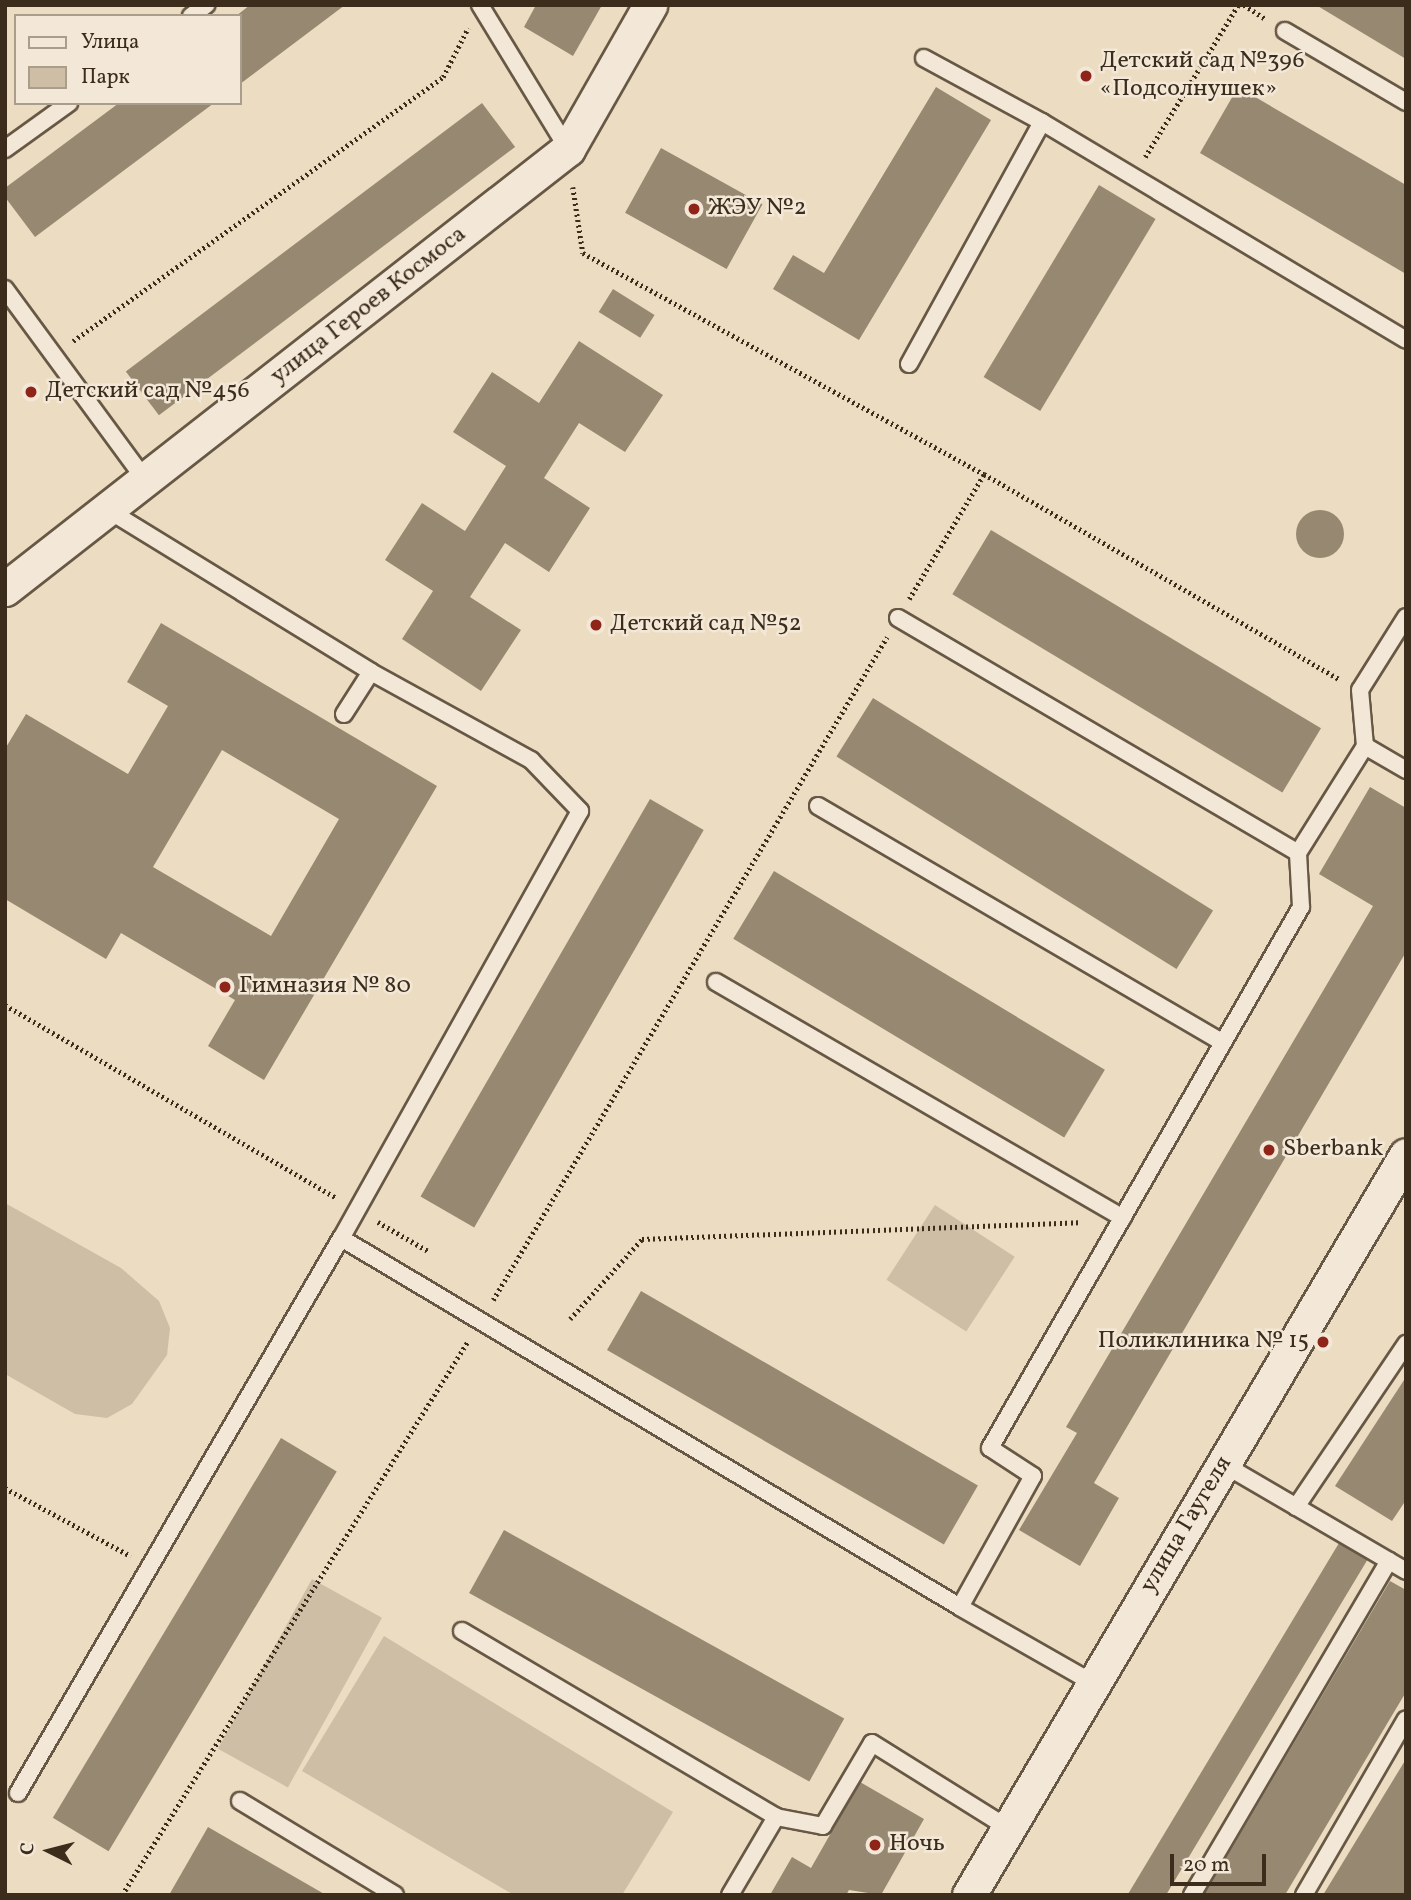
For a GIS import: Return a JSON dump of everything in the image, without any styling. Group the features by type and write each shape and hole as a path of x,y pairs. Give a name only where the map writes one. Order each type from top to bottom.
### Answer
{"street":[{"name":"улица Героев Космоса","path":"5,589 568,149 650,5"},
{"name":"улица Гаугеля","path":"969,1895 1406,1156"}],"lane":[{"path":"479,6 568,149"},
{"path":"1285,31 1406,102"},
{"path":"924,58 1042,122 1406,340"},
{"path":"5,149 66,105"},
{"path":"909,364 1042,122"},
{"path":"5,289 146,481"},
{"path":"18,1793 341,1238 580,811 531,760 372,672 108,510"},
{"path":"960,1607 1033,1476 990,1448 1301,907 1298,853 1365,746 1360,691 1406,617"},
{"path":"898,618 1298,853"},
{"path":"344,714 372,672"},
{"path":"1365,746 1406,771"},
{"path":"818,806 1223,1043"},
{"path":"716,982 1122,1218"},
{"path":"341,1238 1093,1684"},
{"path":"1296,1507 1406,1345"},
{"path":"1223,1464 1406,1571"},
{"path":"1192,1895 1389,1561"},
{"path":"462,1631 776,1817 823,1826 872,1743 1008,1828"},
{"path":"1304,1895 1406,1719"},
{"path":"240,1801 395,1895"},
{"path":"730,1895 776,1817"}],"path":[{"path":"1132,177 1238,5"},
{"path":"53,356 443,78 479,6"},
{"path":"568,149 583,253 984,474 1360,691"},
{"path":"121,1895 481,1321 984,474"},
{"path":"5,1005 429,1252"},
{"path":"570,1319 642,1240 1122,1218"},
{"path":"5,1488 150,1566"}],"green space":[{"path":"5,1203 121,1268 159,1301 170,1328 167,1355 132,1404 107,1418 75,1414 5,1374"},
{"path":"935,1205 1015,1257 966,1331 887,1280"},
{"path":"312,1579 382,1618 288,1787 218,1749"},
{"path":"384,1636 673,1812 622,1895 514,1895 302,1771"}],"building":[{"path":"250,5 345,5 242,82 242,14 239,14"},
{"path":"536,5 602,5 573,56 524,27"},
{"path":"1316,5 1406,5 1406,59"},
{"path":"936,87 991,120 859,340 773,289 793,255 824,273"},
{"path":"1238,87 1406,185 1406,274 1200,153"},
{"path":"482,103 515,147 159,415 126,371"},
{"path":"116,105 211,105 35,237 5,197 5,188"},
{"name":"ЖЭУ №2","path":"661,148 762,204 727,269 625,213"},
{"path":"1099,185 1156,219 1040,411 984,377"},
{"path":"613,289 655,315 640,338 599,312"},
{"path":"579,341 663,395 625,452 579,423 544,478 590,508 549,572 505,543 470,597 521,630 481,691 402,639 433,591 385,560 422,503 465,531 506,466 453,432 492,372 539,403"},
{"path":"1320,510 1337,517 1344,534 1337,551 1320,558 1303,551 1296,534 1303,517"},
{"path":"991,530 1321,728 1282,793 952,594"},
{"path":"161,623 437,786 264,1080 208,1046 235,1000 121,933 106,959 5,899 5,749 26,714 128,774 168,706 127,682","holes":["222,750 339,819 271,936 153,867"]},
{"path":"873,698 1213,910 1177,969 836,757"},
{"path":"1370,787 1406,808 1406,952 1094,1483 1119,1498 1080,1566 1019,1530 1077,1433 1066,1427 1373,906 1319,874"},
{"path":"650,799 704,830 474,1228 421,1197"},
{"path":"774,871 1105,1070 1064,1138 733,939"},
{"path":"641,1291 978,1486 944,1544 607,1350"},
{"path":"1406,1377 1406,1500 1392,1521 1335,1486"},
{"path":"281,1438 337,1471 109,1851 53,1818"},
{"path":"504,1530 844,1719 809,1782 469,1593"},
{"path":"1339,1543 1367,1560 1166,1895 1128,1894"},
{"path":"1390,1581 1406,1590 1406,1692 1285,1895 1204,1895"},
{"path":"1406,1759 1404,1895 1323,1895"},
{"path":"860,1782 924,1819 881,1895 849,1890 846,1895 770,1895 792,1857 811,1868"},
{"path":"208,1827 326,1895 169,1895"}],"place":[{"name":"Детский сад №396 «Подсолнушек»","path":"1086,76"},
{"name":"ЖЭУ №2","path":"694,209"},
{"name":"Детский сад №456","path":"31,392"},
{"name":"Детский сад №52","path":"596,625"},
{"name":"Гимназия № 80","path":"225,987"},
{"name":"Sberbank","path":"1269,1150"},
{"name":"Поликлиника № 15","path":"1323,1342"},
{"name":"Ночь","path":"875,1845"}]}
